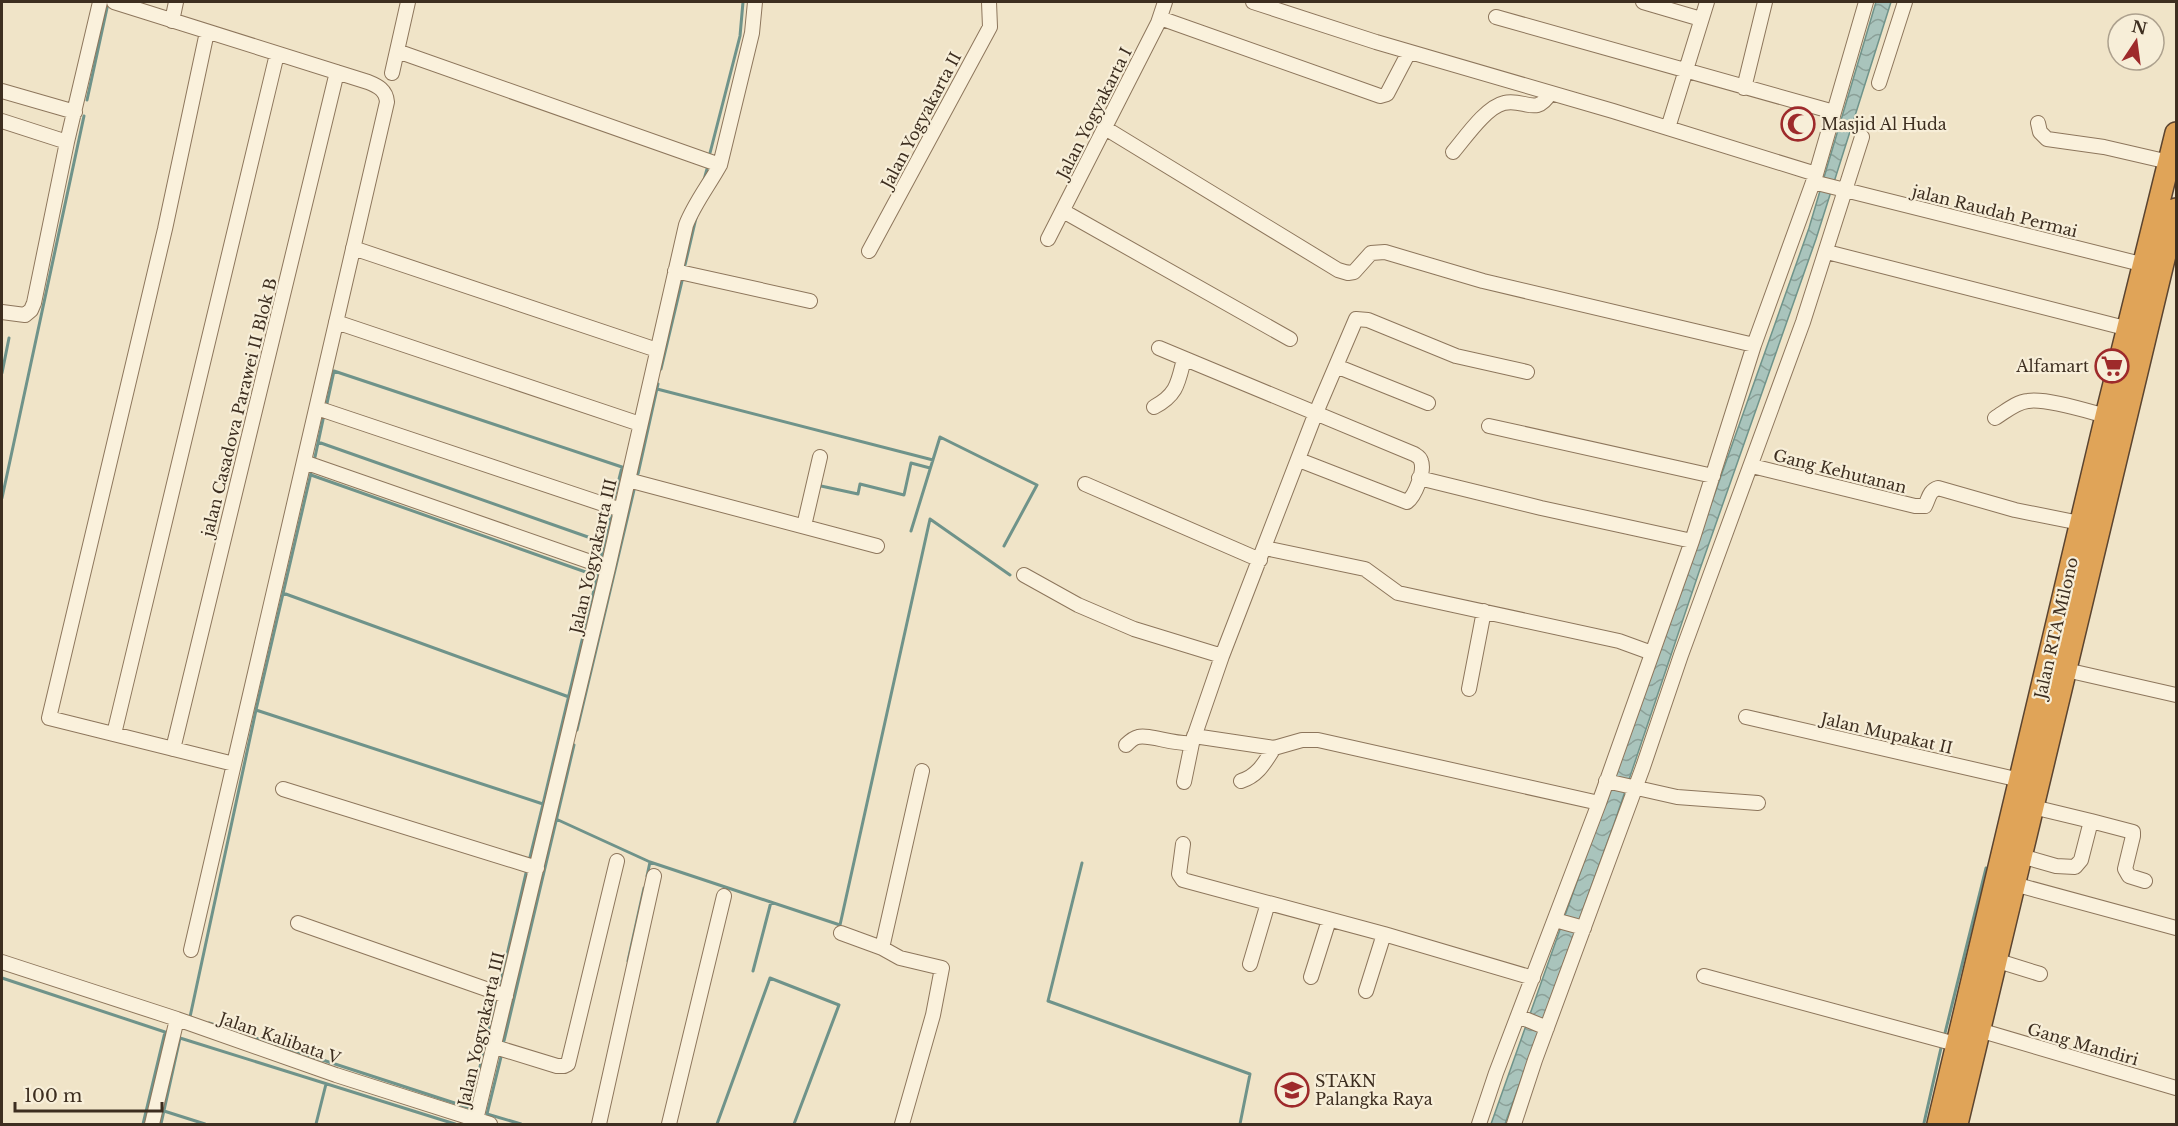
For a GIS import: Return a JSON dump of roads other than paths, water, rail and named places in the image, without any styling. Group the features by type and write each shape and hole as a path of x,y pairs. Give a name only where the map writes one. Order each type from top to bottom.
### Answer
{"highway":[{"name":"Jalan RTA Milono","path":"1938,1125 1970,1041 1995,960 2033,807 2047,704 2080,523 2176,136"},
{"name":"Jalan RTA Milono","path":"1957,1125 1970,1041 2020,780 2047,704 2066,670 2176,209"}],"street":[{"path":"2,312 25,315 31,310 100,2"},
{"path":"114,2 376,85 387,96 191,950"},
{"path":"172,21 177,2"},
{"path":"392,72 408,2"},
{"name":"Jalan Yogyakarta III","path":"476,1122 608,568 675,271 690,215 714,180 720,165 752,33 755,2"},
{"name":"Jalan Yogyakarta II","path":"869,251 990,27 989,2"},
{"name":"Jalan Yogyakarta I","path":"1048,239 1160,18 1165,2"},
{"name":"jalan Raudah Permai","path":"1253,2 1409,52 1668,128 1842,190 2145,265"},
{"path":"1643,2 1701,19"},
{"path":"1668,128 1707,2"},
{"path":"1744,88 1765,2"},
{"path":"1514,1125 1544,1027 1599,803 1621,785 1652,653 1692,541 1754,345 1817,180 1863,2"},
{"path":"1879,83 1905,2"},
{"path":"1496,17 1834,112"},
{"path":"1160,18 1380,96 1387,94 1409,52"},
{"path":"207,32 165,229 49,718 234,764"},
{"path":"397,51 720,165"},
{"path":"114,734 277,54"},
{"name":"jalan Casadova Parawei II Blok B","path":"172,749 337,72"},
{"path":"2,91 75,111"},
{"path":"1453,152 1496,105 1513,102 1541,105 1550,93"},
{"path":"2,121 67,142"},
{"path":"2038,123 2040,132 2047,139 2104,147 2169,162"},
{"path":"1105,128 1338,270 1354,272 1371,253 1385,252 1483,281 1754,345"},
{"path":"1479,1125 1533,978 1570,924 1621,785 1681,655 1752,466 1827,252 1842,190 1862,137"},
{"path":"1063,211 1290,339"},
{"path":"353,248 657,350"},
{"path":"1827,252 2129,329"},
{"path":"675,271 810,301"},
{"path":"1184,782 1193,739 1222,656 1354,321 1361,318 1456,356 1527,372"},
{"path":"336,322 640,424"},
{"path":"1159,348 1418,456 1422,464 1410,500 1403,501 1299,460"},
{"path":"1154,407 1167,400 1173,392 1184,359"},
{"path":"1336,366 1428,403"},
{"path":"1995,418 2029,400 2106,416"},
{"path":"317,408 621,510"},
{"path":"1489,426 1713,476"},
{"path":"804,526 820,457"},
{"path":"304,462 608,568"},
{"name":"Gang Kehutanan","path":"1752,466 1915,506 1925,506 1934,489 1938,488 2015,510 2080,523"},
{"path":"1419,478 1692,541"},
{"path":"628,480 877,546"},
{"path":"1085,484 1262,554 1365,569 1398,593 1619,641 1652,653"},
{"path":"1024,575 1078,606 1134,629 1222,656"},
{"path":"1468,689 1484,611"},
{"path":"2066,670 2176,695"},
{"name":"Jalan Mupakat II","path":"1746,717 2020,780"},
{"path":"1126,745 1142,736 1176,743 1193,739 1274,748 1302,740 1318,740 1599,803"},
{"path":"1241,781 1253,777 1274,748"},
{"path":"882,948 922,771"},
{"path":"1621,785 1677,797 1758,803"},
{"path":"283,789 537,868"},
{"path":"2033,807 2133,832 2125,869 2129,876 2145,881"},
{"path":"2021,856 2056,866 2075,867 2081,860 2091,821"},
{"path":"1183,844 1179,874 1183,880 1383,934 1533,978"},
{"path":"495,1047 556,1066 568,1064 617,861"},
{"path":"599,1125 654,876"},
{"path":"2014,884 2176,928"},
{"path":"669,1125 724,896"},
{"path":"1250,964 1268,903"},
{"path":"1311,977 1329,920"},
{"path":"298,923 506,996"},
{"path":"841,933 882,948 900,958 942,968 933,1015 902,1125"},
{"path":"1366,991 1383,934"},
{"path":"1995,960 2040,974"},
{"name":"Jalan Kalibata V","path":"2,962 490,1125"},
{"name":"Gang Mandiri","path":"1704,976 1970,1041 2176,1088"},
{"path":"1520,1017 1544,1027"},
{"path":"152,1125 177,1019"}],"water":[{"path":"1876,2 1891,2 1816,239 1700,569 1614,824 1505,1124 1491,1124 1809,228"}],"waterway":[{"path":"710,153 740,36 743,2"},
{"path":"87,100 107,8"},
{"path":"2,498 84,116"},
{"path":"704,180 707,169"},
{"path":"685,265 696,218"},
{"path":"661,369 682,281"},
{"path":"2,373 9,338"},
{"path":"326,408 334,371 622,467 614,499"},
{"path":"638,474 658,384"},
{"path":"657,389 933,460"},
{"path":"315,457 324,415"},
{"path":"911,531 940,437 1037,485 1004,546"},
{"path":"318,442 605,543"},
{"path":"821,486 858,494 860,484 904,495 911,463 930,468"},
{"path":"256,710 311,473"},
{"path":"311,475 597,576"},
{"path":"577,730 634,490"},
{"path":"600,562 611,515"},
{"path":"556,819 650,862 840,925 930,519 1010,575"},
{"path":"543,804 599,569"},
{"path":"283,593 569,697"},
{"path":"190,1017 256,710 543,804 530,857"},
{"path":"504,1041 574,745"},
{"path":"647,876 650,862"},
{"path":"1082,863 1048,1001 1250,1074 1240,1124"},
{"path":"1945,1033 1986,868"},
{"path":"500,985 526,873"},
{"path":"628,961 644,888"},
{"path":"753,971 771,902"},
{"path":"2,978 165,1032 143,1124"},
{"path":"717,1124 770,978 839,1005 794,1124"},
{"path":"209,1023 470,1108 496,1001"},
{"path":"161,1124 180,1038 455,1124"},
{"path":"1924,1123 1941,1048"},
{"path":"501,1057 487,1114 521,1124"},
{"path":"316,1124 326,1084"},
{"path":"164,1111 205,1124"}],"place":[{"name":"Masjid Al Huda","path":"1798,124"},
{"name":"Alfamart","path":"2112,366"},
{"name":"STAKN Palangka Raya","path":"1292,1090"}]}
